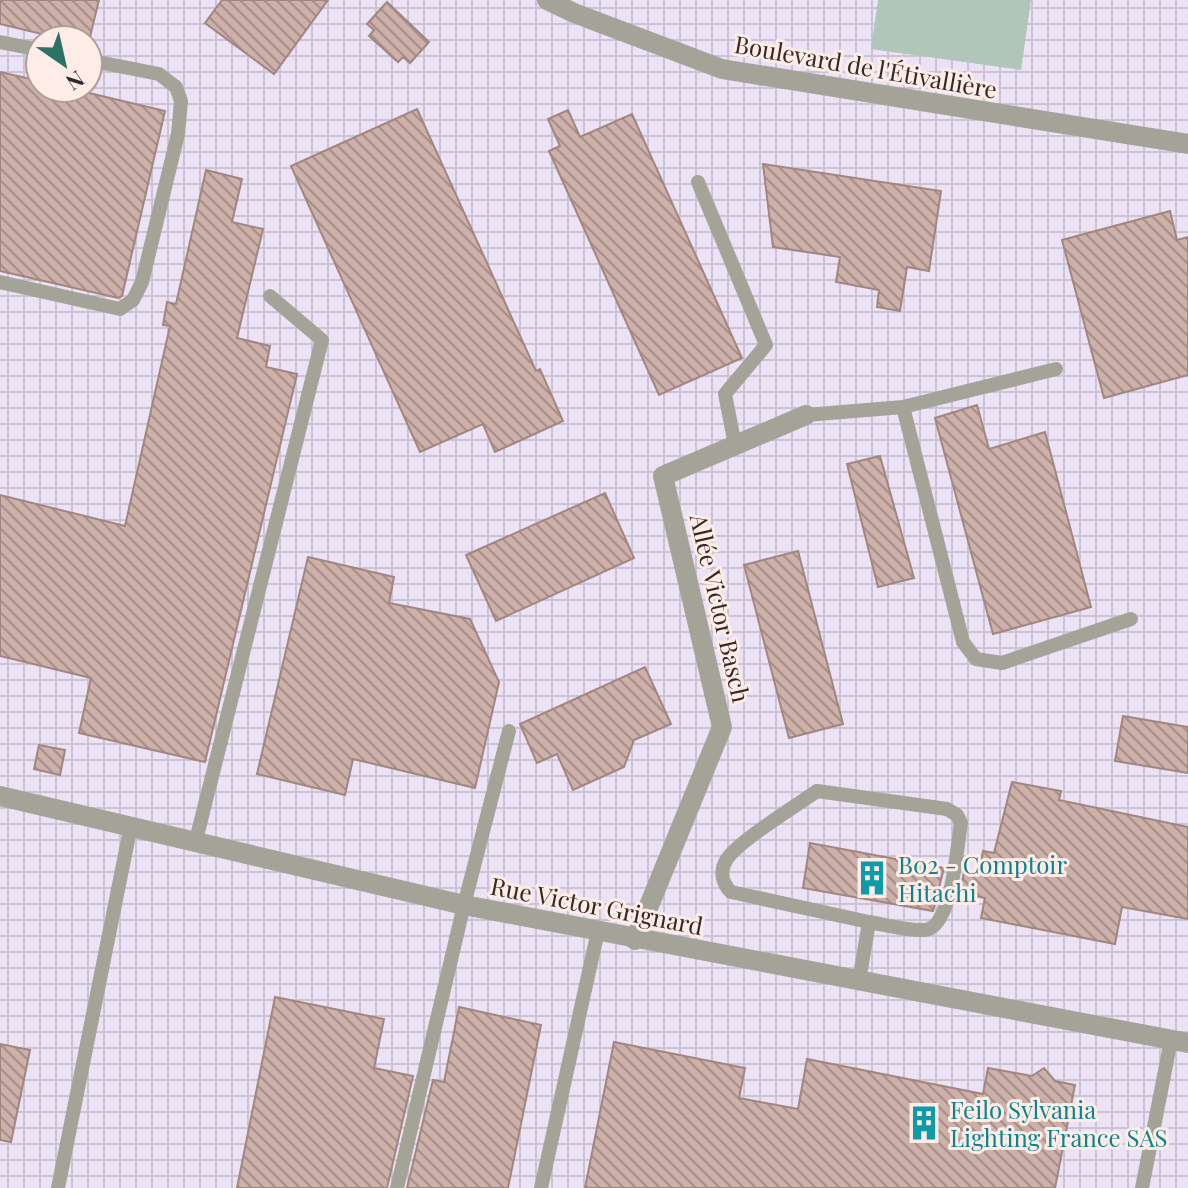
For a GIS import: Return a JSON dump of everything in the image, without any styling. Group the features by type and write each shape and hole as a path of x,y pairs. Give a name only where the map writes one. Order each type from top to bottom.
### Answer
{"street":[{"name":"Boulevard de l'Étivallière","path":"547,0 722,69 1188,144"},
{"name":"Allée Victor Basch","path":"635,940 722,727 663,476 806,415"},
{"name":"Rue Victor Grignard","path":"0,796 464,905 1179,1042"}],"lane":[{"path":"0,42 24,47"},
{"path":"0,282 120,309 133,300 142,282 178,134 181,101 176,87 159,74 104,63"},
{"path":"698,182 766,345 725,394 735,445"},
{"path":"196,840 322,340 270,296"},
{"path":"806,415 903,407 1056,369"},
{"path":"903,407 963,642 976,659 1002,663 1131,619"},
{"path":"397,1188 509,731"},
{"path":"817,791 947,809 957,815 961,823 947,907 939,924 927,930 869,922 731,892 722,876 725,861 737,848 817,791"},
{"path":"58,1188 131,825"},
{"path":"859,981 869,922"},
{"path":"541,1188 598,931"},
{"path":"1142,1188 1179,1042"}],"shaded area":[{"path":"0,0 1188,0 1188,1188 0,1188"}],"green space":[{"path":"878,0 1031,0 1021,70 871,49"}],"building":[{"path":"0,0 99,0 93,24 24,24 24,30 0,24"},
{"path":"222,0 328,0 274,74 205,23"},
{"path":"387,2 429,42 410,63 403,57 398,62 369,36 374,30 367,24"},
{"path":"0,72 24,77 24,104 104,104 104,97 165,111 122,296 118,298 0,271"},
{"path":"417,109 536,371 540,369 563,421 495,452 483,424 420,452 291,166"},
{"path":"568,110 580,137 632,114 742,358 659,395 549,151 560,146 548,119"},
{"path":"763,164 941,191 929,271 907,267 900,311 877,307 879,290 836,282 840,257 773,247"},
{"path":"206,170 242,179 232,222 263,229 237,338 270,346 266,367 297,374 205,762 79,733 91,678 0,656 0,495 125,526 170,326 163,325 167,302 176,304"},
{"path":"1170,211 1177,240 1188,237 1188,375 1104,398 1062,240"},
{"path":"977,405 989,449 1045,432 1091,607 993,634 935,418"},
{"path":"880,456 914,578 878,587 847,464"},
{"path":"605,493 634,558 496,621 466,555"},
{"path":"798,551 843,724 789,738 744,565"},
{"path":"308,557 394,577 389,603 470,619 499,682 475,788 353,759 345,795 257,774"},
{"path":"645,667 671,724 634,740 624,767 573,790 557,754 537,763 520,724"},
{"path":"1123,716 1188,727 1188,773 1115,761"},
{"path":"39,745 65,750 60,775 34,769"},
{"path":"1012,782 1061,791 1059,800 1188,827 1188,919 1122,907 1115,944 981,918 985,898 960,893 964,872 979,874 983,851 994,853"},
{"name":"B02 - Comptoir Hitachi","path":"810,843 944,868 933,911 803,888"},
{"path":"275,997 384,1019 374,1068 413,1076 387,1188 237,1188"},
{"path":"459,1007 541,1025 508,1188 407,1188 433,1080 444,1082"},
{"name":"Feilo Sylvania Lighting France SAS","path":"614,1042 745,1068 739,1098 798,1109 807,1059 983,1094 988,1068 1032,1076 1044,1068 1055,1081 1075,1085 1055,1188 585,1188"},
{"path":"0,1044 30,1050 11,1142 0,1140"}],"place":[{"name":"B02 - Comptoir Hitachi","path":"872,878"},
{"name":"Feilo Sylvania Lighting France SAS","path":"924,1123"}]}
